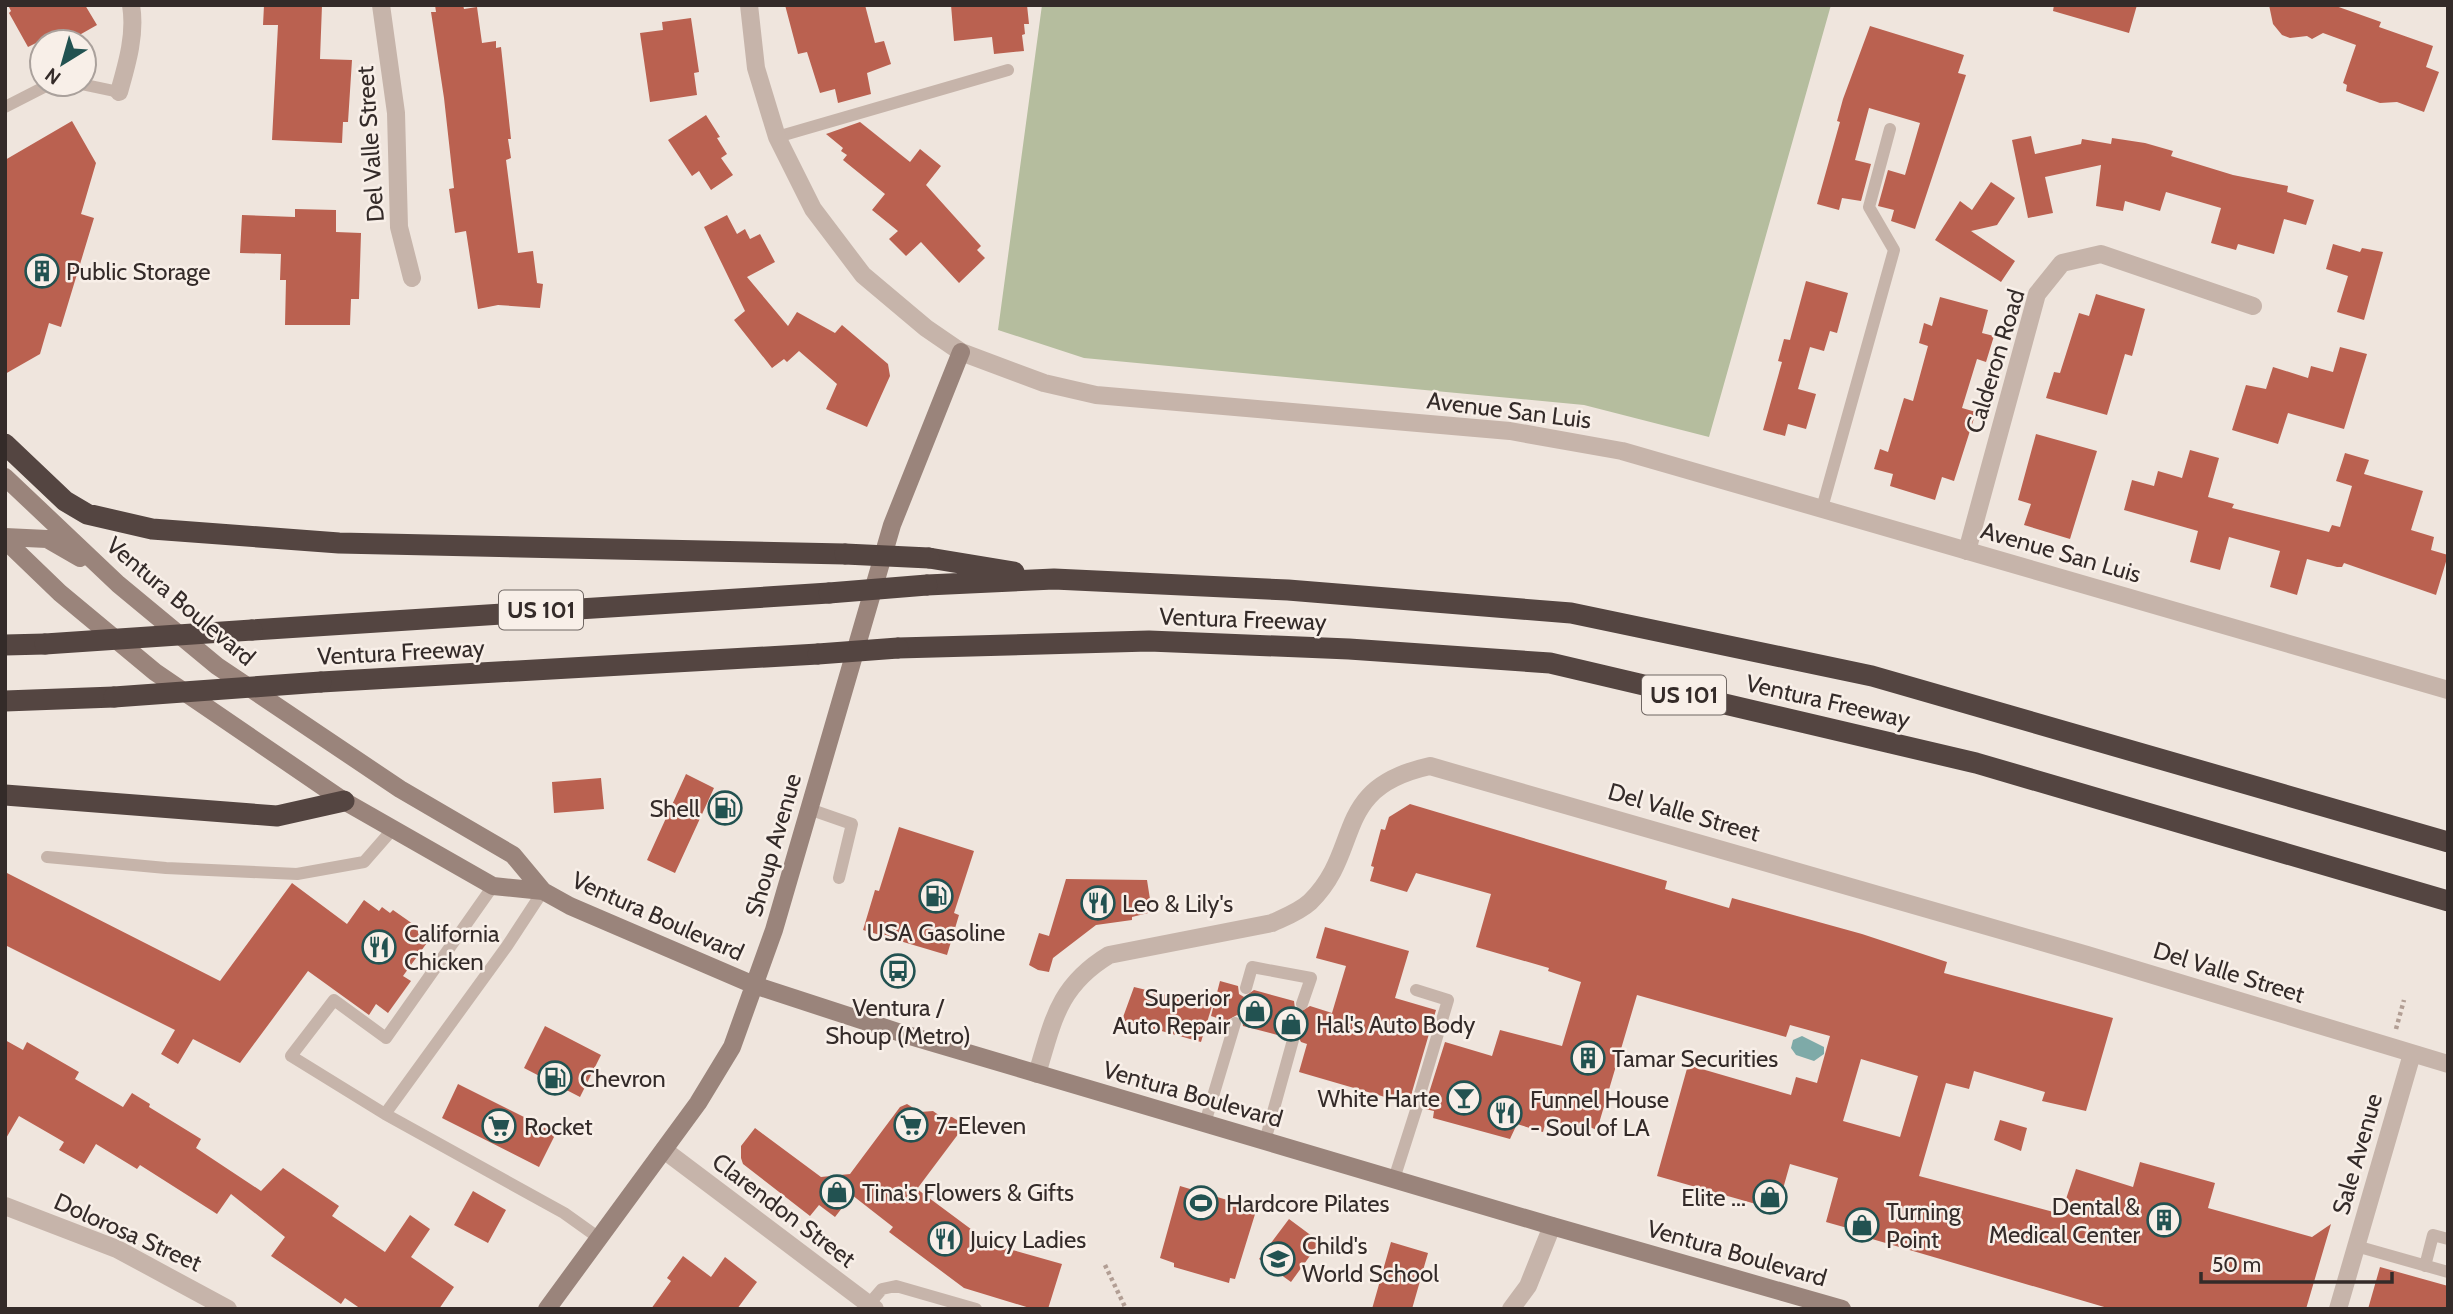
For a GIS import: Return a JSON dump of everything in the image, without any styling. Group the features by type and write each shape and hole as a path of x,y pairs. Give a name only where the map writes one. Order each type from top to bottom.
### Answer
{"highway":[{"path":"5,444 65,501 87,514 152,529 339,543 929,558 1054,579"},
{"name":"Ventura Freeway","path":"5,645 1054,579 1288,590 1571,613 1872,676 2448,842"},
{"name":"Ventura Freeway","path":"5,701 114,697 320,682 898,648 1149,641 1349,649 1550,663 1976,763 2448,901"},
{"path":"5,795 278,816 344,801"}],"main road":[{"name":"Shoup Avenue","path":"547,1309 710,1086 732,1047 774,930 892,525 961,352"},
{"name":"Ventura Boulevard","path":"5,477 118,584 228,674 390,783 513,855 543,891 570,906 754,985 1037,1074 1552,1227 1842,1309"},
{"name":"Ventura Boulevard","path":"5,539 60,593 155,672 344,801 493,886 543,891"},
{"path":"5,539 47,539 118,584"}],"street":[{"path":"119,92 133,20 131,5"},
{"name":"Del Valle Street","path":"381,5 397,113 399,227 412,278"},
{"name":"Avenue San Luis","path":"749,5 756,68 777,137 813,209 863,275 926,328 961,352 1044,383 1096,395 1510,431 1622,451 2448,690"},
{"name":"Calderon Road","path":"1967,551 2036,294 2062,263 2101,254 2253,306"},
{"name":"Del Valle Street","path":"1037,1074 1058,1005 1071,983 1092,965 1109,955 1272,923 1296,912 1310,901 1328,879 1354,815 1375,790 1401,773 1430,766 2087,955 2448,1064"},
{"name":"Sale Avenue","path":"2338,1309 2412,1054"},
{"name":"Clarendon Street","path":"664,1150 872,1306"},
{"name":"Dolorosa Street","path":"5,1206 117,1249 228,1309"},
{"path":"1511,1309 1528,1286 1552,1227"}],"lane":[{"path":"777,137 1008,70"},
{"path":"98,88 119,92"},
{"path":"5,107 28,95"},
{"path":"1822,508 1894,250 1869,207 1891,129"},
{"path":"809,809 852,824 839,878"},
{"path":"47,856 166,868 297,874 363,862 392,830"},
{"path":"493,886 386,1038 334,1000 291,1056 385,1114 564,1213 599,1238"},
{"path":"385,1114 543,891"},
{"path":"1246,988 1252,967 1311,978 1303,1004"},
{"path":"1394,1179 1448,1000 1416,990"},
{"path":"1205,1123 1235,1023"},
{"path":"1265,1141 1293,1040"},
{"path":"2425,1266 2433,1235 2448,1239"},
{"path":"2356,1246 2448,1272"},
{"path":"872,1306 882,1289 896,1286 976,1309"}],"path":[{"path":"2396,1031 2404,1000"},
{"path":"1105,1265 1126,1309"}],"green space":[{"path":"1042,5 1831,5 1709,437 1584,405 1084,358 998,330"}],"water":[{"path":"1802,1036 1824,1047 1824,1054 1814,1061 1796,1055 1791,1048 1793,1040"}],"building":[{"path":"8,5 85,5 97,25 92,28 28,28 28,47 9,13 11,11"},
{"path":"264,5 322,5 320,59 352,60 348,122 343,122 342,143 272,140 278,25 263,25"},
{"path":"435,5 463,5 464,9 477,7 482,43 496,41 496,48 501,47 511,139 508,139 511,158 506,160 518,253 533,251 537,283 543,284 540,308 498,305 478,309 466,231 455,233 449,189 454,188 431,12 436,12"},
{"path":"785,5 865,5 875,43 884,41 891,64 867,73 871,94 838,103 835,89 820,93 807,52 798,54"},
{"path":"951,5 1027,5 1029,24 1024,24 1024,51 994,54 992,37 954,41"},
{"path":"2054,5 2137,5 2129,33 2053,11"},
{"path":"2269,5 2333,5 2381,22 2379,27 2433,46 2426,67 2439,72 2424,112 2397,102 2380,103 2346,91 2347,85 2343,83 2356,45 2323,33 2312,39 2307,36 2290,38 2282,35 2273,24"},
{"path":"691,18 699,72 694,73 697,95 650,102 640,33 663,30 662,22"},
{"path":"1870,26 1964,55 1958,73 1966,75 1915,229 1891,221 1894,210 1878,206 1888,170 1905,175 1920,123 1869,108 1855,160 1871,164 1861,201 1842,198 1839,210 1817,204 1840,122 1837,121 1843,99"},
{"path":"706,115 727,154 721,158 733,175 711,190 699,171 692,176 668,140"},
{"name":"Public Storage","path":"72,121 96,163 81,214 94,218 61,327 49,323 40,354 5,374 5,160"},
{"path":"860,122 910,162 920,149 941,166 926,185 981,246 977,250 985,258 959,283 921,242 906,256 889,239 898,231 872,210 885,194 843,160 847,155 841,151 843,148 826,134"},
{"path":"2031,136 2035,154 2081,144 2082,139 2111,144 2112,138 2145,143 2173,151 2171,156 2233,175 2288,186 2287,192 2314,200 2306,225 2284,219 2274,254 2238,244 2236,250 2211,243 2221,208 2166,192 2160,211 2125,201 2123,211 2096,206 2101,165 2045,177 2053,213 2028,218 2012,140"},
{"path":"1991,182 2015,198 1997,225 1971,231 2015,261 2001,282 1935,240 1960,201 1972,210"},
{"path":"295,209 336,210 336,232 361,233 359,299 351,299 350,325 285,325 286,280 280,280 281,254 240,253 242,215 295,217"},
{"path":"727,215 737,234 745,229 750,239 760,234 775,262 747,277 788,326 797,312 835,333 842,325 888,364 890,376 867,427 826,409 837,384 799,351 787,362 784,359 772,368 734,320 745,311 704,227"},
{"path":"2333,244 2360,252 2362,248 2383,252 2364,320 2337,312 2348,276 2326,269"},
{"path":"1806,281 1848,293 1837,333 1830,331 1824,351 1810,347 1798,389 1816,394 1806,429 1788,424 1785,436 1763,430 1782,362 1778,361 1784,339 1790,340"},
{"path":"2096,294 2145,309 2132,356 2125,354 2107,415 2046,398 2054,372 2060,373 2079,313 2089,316"},
{"path":"1940,297 1988,310 1982,333 1994,336 1986,362 1977,359 1962,408 1976,412 1954,481 1942,477 1935,500 1890,486 1893,474 1874,469 1880,449 1888,452 1904,398 1913,401 1928,346 1919,343 1924,323 1932,326"},
{"path":"2340,347 2367,354 2344,429 2288,413 2278,444 2232,430 2246,385 2266,389 2273,367 2308,378 2311,366 2333,372"},
{"path":"2036,434 2097,451 2070,539 2024,525 2031,504 2018,500"},
{"path":"2190,450 2219,458 2208,497 2234,504 2232,508 2329,532 2332,525 2340,527 2352,486 2336,481 2345,453 2369,460 2364,474 2423,491 2411,530 2434,537 2431,550 2448,555 2436,595 2344,563 2342,567 2337,567 2307,559 2297,595 2270,587 2280,551 2229,537 2220,570 2190,562 2198,531 2124,510 2132,480 2154,486 2158,471 2182,478"},
{"path":"686,774 714,788 675,873 647,860"},
{"path":"601,778 604,809 554,813 552,782"},
{"path":"1410,804 1667,881 1665,889 1729,908 1732,898 1862,934 1947,962 1944,973 2113,1018 2086,1111 2042,1101 2045,1092 1974,1071 1969,1089 1946,1083 1919,1176 2061,1214 2076,1169 2133,1187 2140,1162 2215,1183 2208,1208 2312,1237 2331,1224 2306,1309 2111,1309 1872,1239 1872,1235 1826,1222 1838,1178 1790,1164 1777,1210 1657,1176 1688,1065 1791,1095 1796,1077 1817,1083 1830,1036 1790,1025 1786,1037 1637,995 1597,1130 1587,1126 1579,1131 1547,1117 1543,1132 1517,1124 1510,1139 1433,1118 1434,1111 1425,1109 1424,1102 1445,1042 1492,1056 1500,1030 1562,1046 1581,982 1548,971 1549,968 1476,947 1491,894 1416,873 1407,892 1370,881 1374,867 1371,866 1381,829 1385,830 1389,817","holes":["1861,1059 1918,1076 1900,1137 1843,1121"]},
{"path":"899,827 974,851 954,913 959,915 947,955 863,930 875,890 879,891"},
{"path":"5,872 220,981 292,883 347,924 364,900 379,911 382,907 390,913 393,910 423,931 421,934 429,940 403,976 411,981 388,1013 376,1004 369,1015 308,971 240,1063 193,1039 178,1064 161,1054 175,1030 5,945"},
{"path":"1066,879 1147,880 1152,912 1132,917 1132,920 1096,925 1053,958 1049,972 1038,970 1029,965 1039,933 1049,936"},
{"path":"1325,927 1409,951 1395,998 1436,1010 1412,1092 1413,1099 1409,1104 1299,1072 1307,1044 1301,1042 1296,1032 1290,1032 1285,1037 1243,1026 1242,1018 1237,1015 1226,1021 1211,1016 1220,981 1238,986 1239,994 1244,997 1254,990 1294,1001 1295,1009 1300,1012 1310,1006 1332,1013 1346,966 1316,958"},
{"path":"1134,987 1212,1006 1201,1042 1122,1020"},
{"path":"545,1026 601,1055 580,1097 524,1068"},
{"path":"5,1040 23,1050 27,1042 79,1072 75,1079 123,1107 132,1093 150,1104 149,1107 201,1139 196,1148 261,1191 283,1168 339,1206 332,1216 385,1252 410,1215 430,1229 411,1257 454,1287 439,1309 361,1309 345,1298 341,1304 271,1256 285,1237 231,1194 217,1214 140,1165 137,1169 96,1144 84,1164 59,1150 64,1142 19,1116 5,1140"},
{"name":"Rocket","path":"458,1084 556,1133 539,1167 442,1118"},
{"path":"907,1104 920,1112 933,1111 940,1116 952,1117 965,1125 917,1189 991,1244 1062,1264 1048,1309 1033,1309 964,1288 889,1232 893,1227 852,1195 835,1217 819,1205 810,1216 743,1164 741,1146 755,1128 821,1177 850,1174 900,1107"},
{"path":"2000,1120 2027,1128 2021,1151 1994,1140"},
{"path":"1180,1186 1251,1207 1250,1210 1256,1211 1235,1279 1230,1278 1229,1283 1174,1267 1174,1263 1160,1258"},
{"path":"473,1191 506,1210 488,1243 454,1225"},
{"path":"1289,1219 1320,1242 1291,1282 1259,1259"},
{"path":"1391,1242 1428,1253 1412,1309 1372,1309"},
{"path":"683,1256 711,1277 725,1257 757,1282 737,1309 651,1309 671,1281 667,1278"},
{"path":"2380,1267 2448,1286 2448,1309 2368,1309"}],"place":[{"name":"Public Storage","path":"42,271"},
{"name":"Shell","path":"725,808"},
{"name":"USA Gasoline","path":"936,896"},
{"name":"Leo & Lily's","path":"1098,903"},
{"name":"California Chicken","path":"379,947"},
{"name":"Ventura / Shoup (Metro)","path":"898,971"},
{"name":"Superior Auto Repair","path":"1255,1011"},
{"name":"Hal's Auto Body","path":"1291,1024"},
{"name":"Tamar Securities","path":"1588,1058"},
{"name":"Chevron","path":"555,1078"},
{"name":"White Harte","path":"1464,1098"},
{"name":"Funnel House - Soul of LA","path":"1505,1113"},
{"name":"7-Eleven","path":"911,1125"},
{"name":"Rocket","path":"499,1126"},
{"name":"Tina's Flowers & Gifts","path":"837,1192"},
{"name":"Elite ...","path":"1770,1197"},
{"name":"Hardcore Pilates","path":"1201,1203"},
{"name":"Dental & Medical Center","path":"2164,1220"},
{"name":"Turning Point","path":"1862,1225"},
{"name":"Juicy Ladies","path":"945,1239"},
{"name":"Child's World School","path":"1278,1259"}]}
